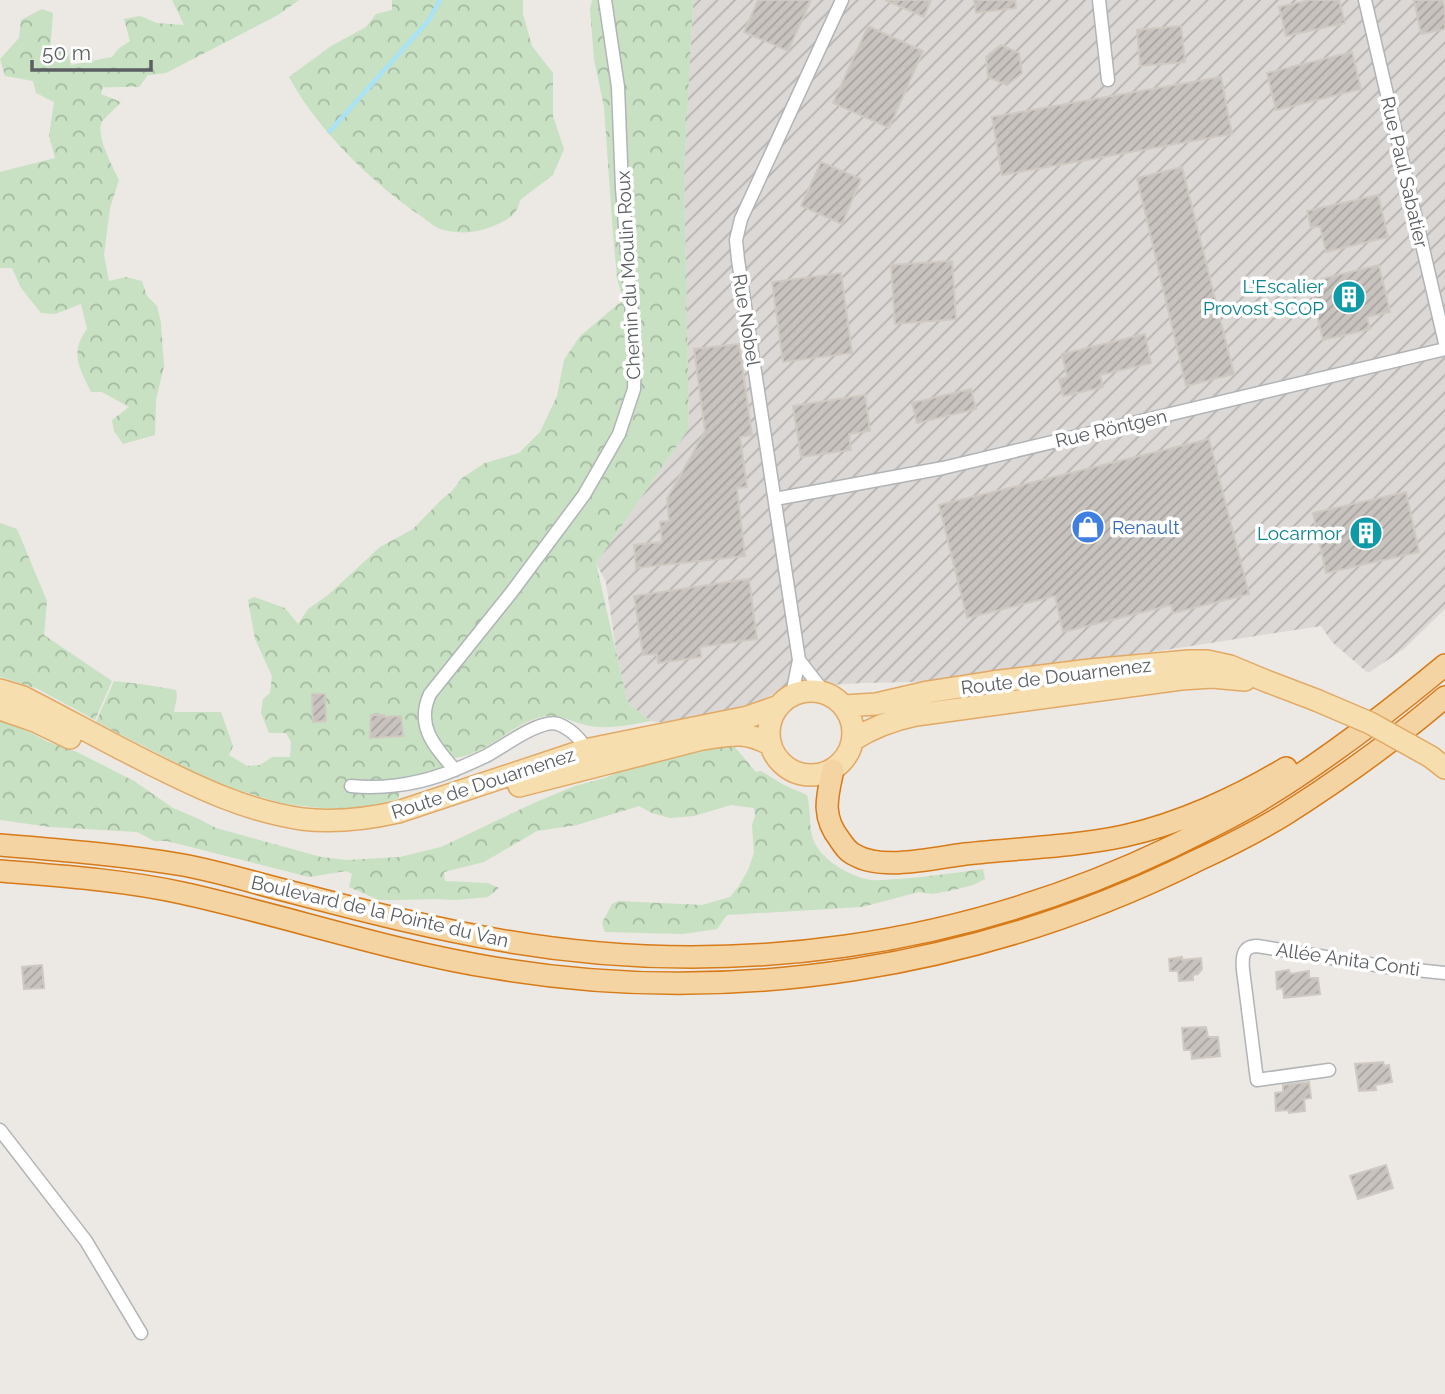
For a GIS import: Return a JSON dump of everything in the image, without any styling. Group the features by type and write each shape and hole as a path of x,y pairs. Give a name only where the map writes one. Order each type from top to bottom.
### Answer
{"highway":[{"path":"833,769 826,811 830,823 834,833 847,849 866,860 897,862 1093,841 1126,835 1186,816 1268,779 1444,665"},
{"name":"Boulevard de la Pointe du Van","path":"0,845 186,866 442,930 574,951 665,957 743,956 813,951 912,935 975,919 1052,897 1139,862 1219,823 1323,760 1444,665"},
{"name":"Boulevard de la Pointe du Van","path":"0,871 179,892 431,956 541,974 604,981 698,983 833,973 915,959 989,941 1086,911 1147,885 1246,837 1284,815 1408,729 1445,698"}],"main road":[{"name":"Route de Douarnenez","path":"844,706 876,704 928,692 992,682 1090,670 1207,661 1230,666 1317,700 1370,723 1440,762"},
{"name":"Route de Douarnenez","path":"853,740 890,721 916,715 1195,678 1266,681"},
{"name":"Route de Douarnenez","path":"0,690 23,697 169,773 255,810 304,819 354,820 398,812 585,750 748,717 786,700"},
{"path":"802,691 824,692 844,706 850,716 853,740 846,757 833,769 821,774 796,772 776,757 769,732 772,718 786,700 802,691"},
{"name":"Route de Douarnenez","path":"0,709 62,733 203,805 253,823 297,832 333,834 365,833 401,826 533,782 690,741 747,734 771,745"}],"street":[{"name":"Chemin du Moulin Roux","path":"455,770 431,740 426,726 425,705 430,694 511,593 584,495 619,434 634,389 635,352 622,188 618,87 605,0"},
{"name":"Rue Nobel","path":"786,700 799,660 738,260 737,231 842,0"},
{"path":"1099,0 1108,80"},
{"name":"Rue Paul Sabatier","path":"1364,0 1445,343"},
{"name":"Rue Röntgen","path":"775,499 943,468 1445,349"},
{"name":"Rue Nobel","path":"799,660 824,692"},
{"path":"351,786 369,788 429,779 455,770 545,724 557,724 567,729 585,750 608,763"},
{"name":"Allée Anita Conti","path":"1329,1070 1257,1080 1243,970 1244,951 1257,946 1388,967 1445,973"},
{"path":"0,1130 86,1241 141,1333"}],"shaded area":[{"path":"693,0 1445,0 1445,609 1404,649 1368,673 1332,642 1321,626 964,681 783,688 751,707 672,724 651,721 631,706 627,700 616,650 606,582 596,563 689,428 684,176"}],"green space":[{"path":"172,0 299,0 278,15 166,73 148,75 139,87 103,87 101,94 121,102 104,119 100,128 106,151 119,180 110,208 104,255 109,281 126,277 142,281 147,296 157,306 164,366 156,400 155,435 123,444 114,431 112,420 129,407 102,392 91,392 80,368 78,346 87,329 81,304 55,314 41,313 21,288 12,268 0,268 0,172 55,158 49,136 54,102 36,93 33,81 5,76 0,59 19,38 21,20 42,9 53,13 50,52 68,50 71,65 112,57 130,41 124,19 140,16 157,23 184,25"},
{"path":"392,0 523,0 523,14 532,46 553,73 553,116 564,149 553,175 520,200 510,218 501,223 468,232 441,229 432,224 384,188 347,154 314,116 289,77 331,46 366,27 376,14 392,10"},
{"path":"592,0 693,0 684,176 689,428 596,563 627,700 651,721 608,727 591,726 556,716 534,719 474,753 448,758 439,769 402,781 398,799 338,810 285,804 220,785 96,722 114,681 176,690 174,712 221,712 233,746 229,755 247,766 260,765 272,757 290,757 291,742 286,733 269,733 261,713 263,699 270,693 272,676 255,639 248,600 254,597 285,608 298,624 308,609 328,595 380,547 413,529 462,478 485,463 519,453 540,432 557,396 564,360 580,336 623,300 617,278 604,107 594,59 590,9"},
{"path":"0,523 17,529 47,601 44,635 112,681 95,720 38,689 0,677"},
{"path":"0,721 77,752 134,781 173,808 216,828 321,857 347,860 400,857 441,847 536,802 575,786 605,778 643,760 690,746 733,745 756,772 761,771 807,795 812,835 817,847 833,864 848,872 877,880 983,869 985,879 949,891 932,894 919,892 862,907 727,915 717,929 683,934 605,932 602,923 612,904 618,901 702,905 730,897 748,870 754,853 754,808 731,805 694,816 670,818 639,806 577,825 537,831 484,862 444,872 445,881 488,883 499,888 488,897 379,900 349,887 352,874 346,871 309,877 167,841 154,841 137,832 50,827 0,820"}],"building":[{"path":"758,0 811,0 788,51 744,32"},
{"path":"885,0 931,0 924,17"},
{"path":"974,0 1015,0 1016,8 976,13"},
{"path":"1310,0 1339,0 1345,23 1286,36 1279,7"},
{"path":"1414,0 1443,0 1445,29 1421,34"},
{"path":"868,26 923,51 889,128 833,103"},
{"path":"1181,26 1185,62 1140,66 1137,30"},
{"path":"1001,45 1019,53 1022,73 1007,85 988,77 986,57"},
{"path":"1352,52 1361,89 1276,110 1267,73"},
{"path":"1221,77 1232,134 1002,175 992,117"},
{"path":"821,162 861,179 842,224 801,206"},
{"path":"1182,167 1234,374 1186,386 1137,178"},
{"path":"1378,195 1388,237 1326,252 1320,226 1311,228 1307,211"},
{"path":"952,261 956,319 895,324 891,265"},
{"name":"L'Escalier Provost SCOP","path":"1379,265 1390,312 1367,317 1370,329 1323,340 1309,282"},
{"path":"841,273 852,353 783,362 772,282"},
{"path":"1145,334 1151,363 1100,375 1103,387 1063,396 1059,379 1067,377 1062,354"},
{"path":"739,344 752,435 740,437 747,487 737,488 745,556 636,568 634,545 662,542 660,522 669,521 667,499 705,431 694,349"},
{"path":"971,389 976,409 917,423 912,403"},
{"path":"865,395 870,431 849,434 851,450 801,457 793,406"},
{"name":"Renault","path":"1209,439 1249,594 1173,613 1171,605 1063,632 1055,596 967,618 939,505"},
{"name":"Locarmor","path":"1406,492 1419,552 1326,573 1313,513"},
{"path":"749,579 757,639 700,647 701,657 658,663 657,654 643,655 634,596"},
{"path":"312,694 325,694 326,721 313,722"},
{"path":"371,715 401,716 403,736 370,738"},
{"path":"1182,957 1182,960 1201,958 1202,969 1193,975 1193,980 1179,981 1178,971 1170,971 1169,959"},
{"path":"42,965 44,988 24,989 22,967"},
{"path":"1289,970 1290,974 1309,971 1309,978 1318,978 1320,994 1284,998 1283,988 1277,989 1276,972"},
{"path":"1206,1027 1208,1037 1218,1037 1220,1056 1192,1059 1191,1050 1184,1050 1182,1028"},
{"path":"1383,1062 1384,1066 1389,1065 1392,1082 1375,1085 1376,1090 1359,1091 1355,1064"},
{"path":"1309,1082 1311,1098 1304,1099 1305,1111 1276,1111 1275,1093 1283,1092 1283,1085"},
{"path":"1386,1165 1393,1188 1358,1199 1350,1176"}],"waterway":[{"path":"330,131 429,20 440,0"}],"place":[{"name":"L'Escalier Provost SCOP","path":"1349,297"},
{"name":"Renault","path":"1088,527"},
{"name":"Locarmor","path":"1366,533"}]}
